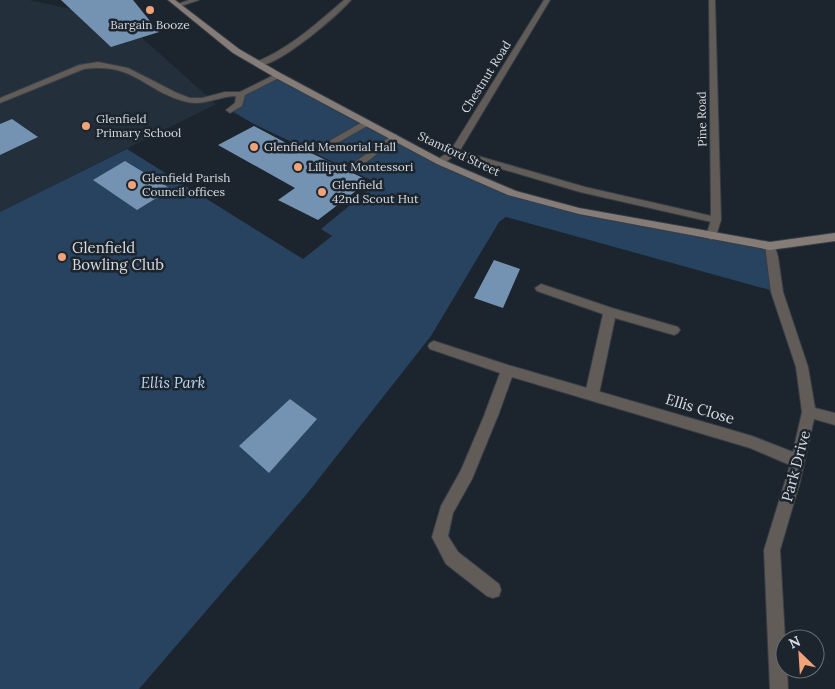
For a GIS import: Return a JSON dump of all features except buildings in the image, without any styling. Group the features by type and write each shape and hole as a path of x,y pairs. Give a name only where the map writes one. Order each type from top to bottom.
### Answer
{"street":[{"path":"175,3 196,0"},
{"path":"259,64 273,59 296,44 348,0"},
{"name":"Chestnut Road","path":"440,162 454,152 485,98 547,0"},
{"name":"Pine Road","path":"711,236 716,220 712,0"},
{"name":"Stamford Street","path":"175,3 222,40 279,76 440,162 512,193 579,211 770,246 835,236"},
{"path":"0,101 82,67 103,63 120,65 189,100 202,101 225,94 241,94 279,76"},
{"path":"230,110 239,104 241,94"},
{"path":"329,144 366,123"},
{"path":"358,164 394,137"},
{"path":"454,152 512,172 611,198 716,220"},
{"name":"Park Drive","path":"770,246 774,260 776,285 802,367 809,412 798,461 772,550 779,689"},
{"path":"541,288 610,312 674,330"},
{"path":"592,394 610,312"},
{"name":"Ellis Close","path":"434,346 508,370 752,442 798,461"},
{"path":"493,590 452,558 440,537 446,511 467,474 508,370"},
{"path":"809,412 835,420"}],"shaded area":[{"name":"Glenfield Primary School","path":"0,0 29,0 122,20 216,104 0,212"}],"green space":[{"name":"Ellis Park","path":"279,76 420,151 512,193 579,211 770,246 777,292 506,217 499,222 431,336 306,495 139,689 0,689 0,212 127,149 303,259 332,236 321,229 377,183 252,123 230,110 239,104 241,94"}],"place":[{"name":"Bargain Booze","path":"150,10"},
{"name":"Glenfield Primary School","path":"86,126"},
{"name":"Glenfield Memorial Hall","path":"254,147"},
{"name":"Lilliput Montessori","path":"298,167"},
{"name":"Glenfield Parish Council offices","path":"132,185"},
{"name":"Glenfield 42nd Scout Hut","path":"322,192"},
{"name":"Glenfield Bowling Club","path":"62,257"}]}
